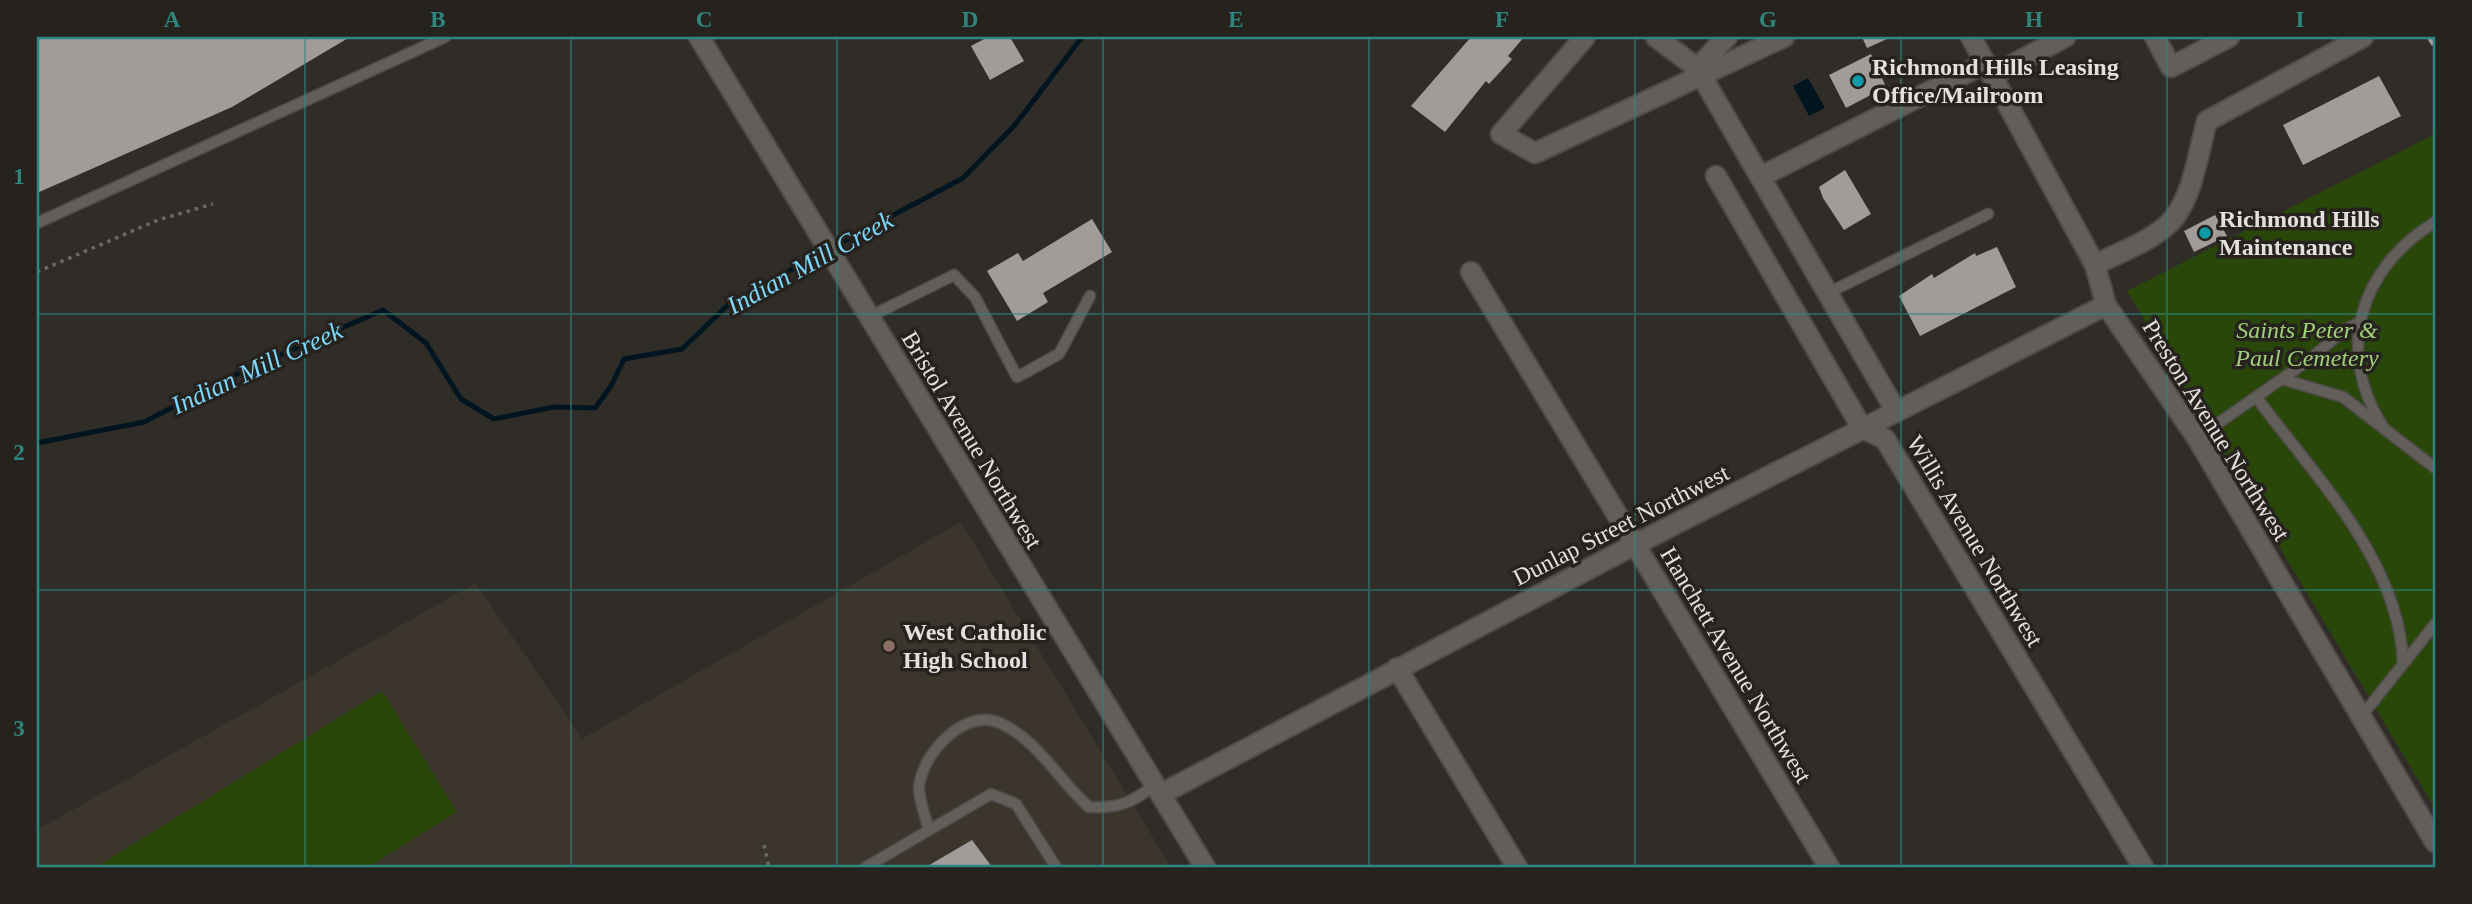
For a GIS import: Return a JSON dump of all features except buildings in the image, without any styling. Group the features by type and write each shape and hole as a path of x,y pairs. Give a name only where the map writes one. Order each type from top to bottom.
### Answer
{"street":[{"name":"Bristol Avenue Northwest","path":"699,37 1205,867"},
{"path":"1585,37 1501,134 1535,153 1699,72 1784,37"},
{"path":"1656,37 1699,72 1896,411"},
{"path":"1699,72 1727,37"},
{"name":"Preston Avenue Northwest","path":"1970,37 2095,265 2106,305 2197,438 2435,842"},
{"path":"1760,177 1989,69 2065,37"},
{"path":"2155,37 2171,67 2229,37"},
{"path":"2095,265 2162,229 2173,219 2189,187 2207,121 2363,37"},
{"name":"Willis Avenue Northwest","path":"1716,176 1862,428 1885,439 2143,867"},
{"name":"Hanchett Avenue Northwest","path":"1471,272 1829,867"},
{"name":"Dunlap Street Northwest","path":"1158,790 2106,305"},
{"path":"1397,668 1517,867"}],"lane":[{"path":"37,222 446,37"},
{"path":"1828,293 1988,214"},
{"path":"2383,427 2371,408 2363,385 2356,346 2358,323 2365,304 2393,256 2409,240 2435,222"},
{"path":"869,317 954,275 975,297 1017,377 1059,354 1090,296"},
{"path":"2197,438 2282,379 2344,330 2358,323"},
{"path":"2282,379 2343,397 2435,468"},
{"path":"2256,397 2352,525 2382,573 2397,614 2403,663"},
{"path":"2361,718 2435,624"},
{"path":"929,830 919,789 927,763 947,734 970,723 998,722 1029,742 1089,807 1109,808 1130,803 1158,790"},
{"path":"866,867 991,794 1016,804 1056,867"}],"path":[{"path":"37,272 158,220 213,204"},
{"path":"764,845 769,867"}],"shaded area":[{"name":"West Catholic High School","path":"961,522 1171,867 37,867 37,830 476,583 582,739"}],"green space":[{"name":"Saints Peter & Paul Cemetery","path":"2435,134 2435,808 2127,291"},
{"path":"382,691 457,812 368,867 96,867"}],"water":[{"path":"1808,78 1825,108 1809,116 1793,86"}],"waterway":[{"name":"Indian Mill Creek","path":"833,247 963,178 1015,125 1082,37"},
{"name":"Indian Mill Creek","path":"37,443 144,422 237,374 383,310 426,343 461,399 494,419 554,407 595,408 611,386 624,359 682,349 729,304 824,252"}],"place":[{"name":"Richmond Hills Leasing Office/Mailroom","path":"1858,81"},
{"name":"Richmond Hills Maintenance","path":"2205,233"},
{"name":"West Catholic High School","path":"889,646"}]}
